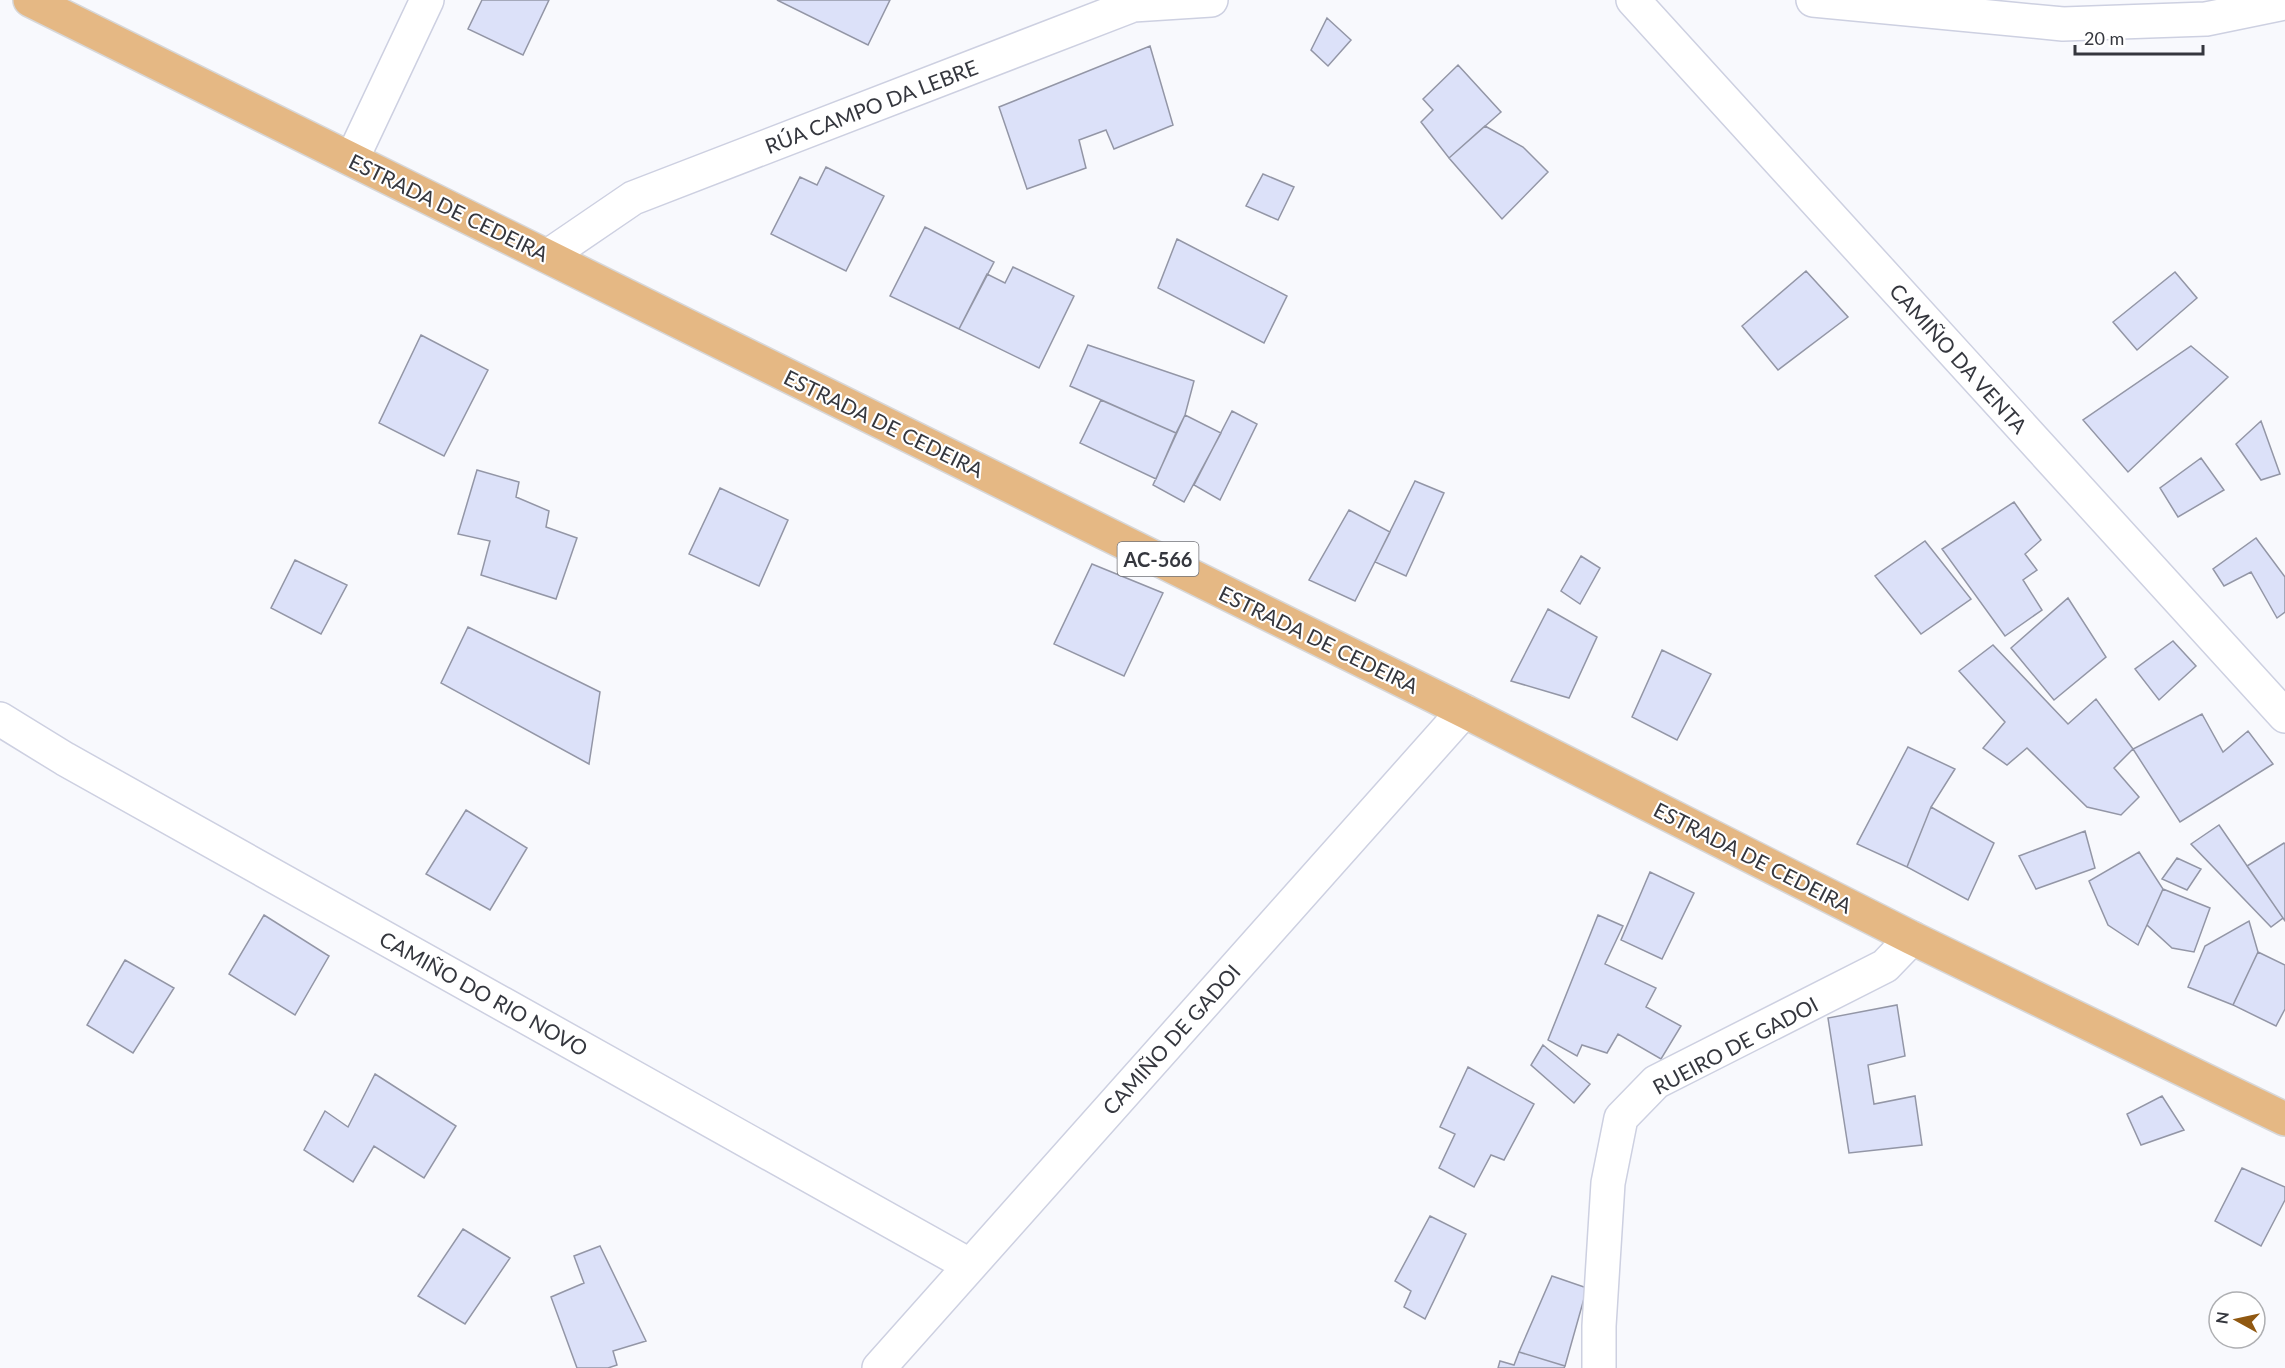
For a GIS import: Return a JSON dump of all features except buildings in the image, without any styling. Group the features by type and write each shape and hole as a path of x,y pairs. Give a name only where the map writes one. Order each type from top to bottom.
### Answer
{"main road":[{"name":"ESTRADA DE CEDEIRA","path":"30,0 1464,711 1912,938 2285,1119"}],"street":[{"path":"352,159 427,0"},
{"name":"RÚA CAMPO DA LEBRE","path":"548,256 633,198 1099,17 1133,5 1211,0"},
{"name":"CAMIÑO DA VENTA","path":"1633,0 2285,716"},
{"path":"1813,0 2063,24 2206,19 2285,3"},
{"name":"CAMIÑO DE GADOI","path":"879,1368 1464,711"},
{"name":"CAMIÑO DO RIO NOVO","path":"0,719 96,777 969,1265"},
{"name":"RUEIRO DE GADOI","path":"1599,1368 1599,1326 1608,1183 1621,1118 1656,1083 1885,966 1912,938"}]}
